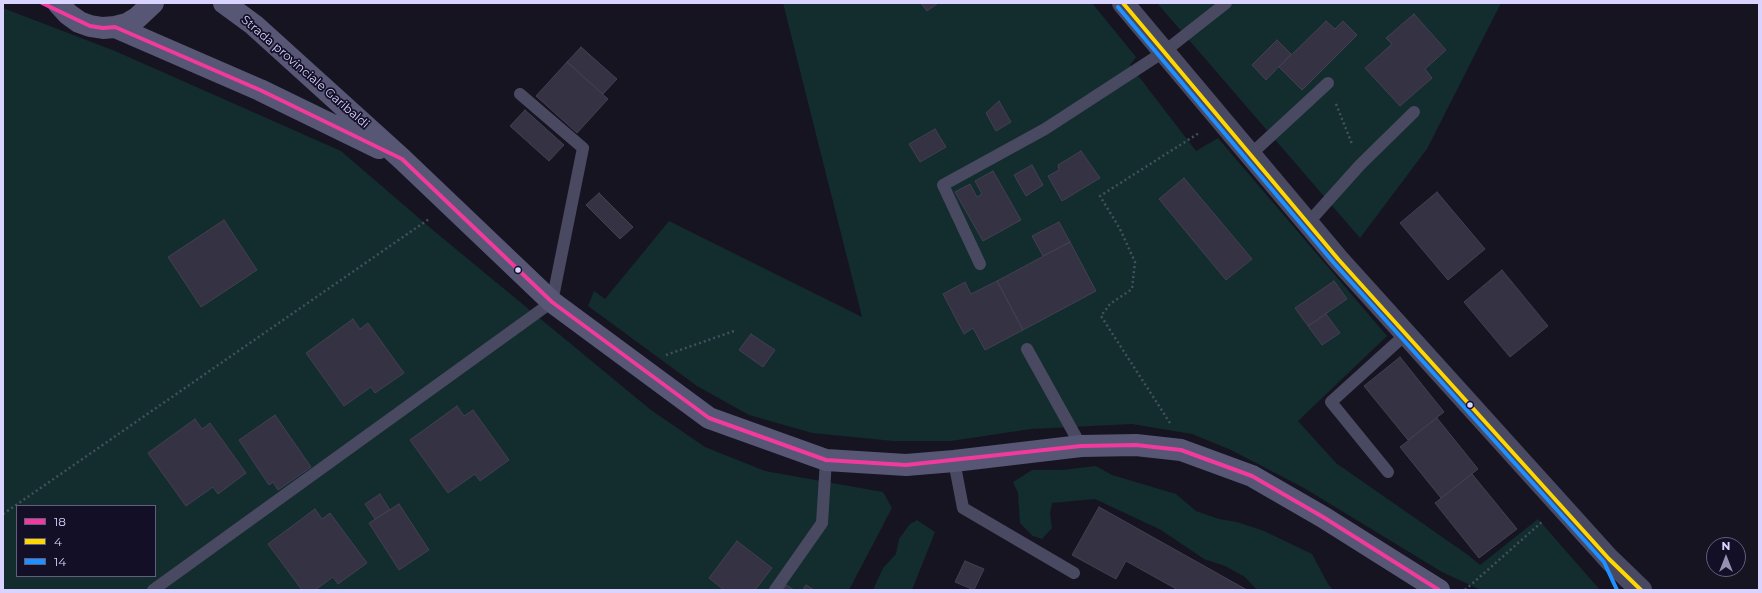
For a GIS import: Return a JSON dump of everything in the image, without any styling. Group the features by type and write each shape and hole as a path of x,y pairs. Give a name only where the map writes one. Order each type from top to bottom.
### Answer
{"main road":[{"path":"42,3 63,9 79,22 90,26 103,28 127,24 137,18 153,3"},
{"name":"Strada provinciale Garibaldi","path":"224,3 254,25 402,158 552,302 708,418 826,460 906,465 954,461 1081,446 1136,444 1181,450 1252,476 1323,517 1439,590"},
{"name":"Strada provinciale Garibaldi","path":"115,27 260,90 402,158"}],"street":[{"path":"1124,3 1308,223 1609,559 1640,590"},
{"path":"1609,559 1624,590"}],"lane":[{"path":"980,264 942,185 1045,129 1165,51 1226,3"},
{"path":"1250,155 1328,83"},
{"path":"153,590 552,302 583,148 520,94"},
{"path":"1308,223 1360,165 1414,112"},
{"path":"1388,472 1331,402 1406,334"},
{"path":"1027,350 1081,446"},
{"path":"775,590 822,523 826,460"},
{"path":"954,461 963,508 1074,573"}],"path":[{"path":"1328,83 1360,165"},
{"path":"1181,450 1171,424 1101,316 1110,304 1132,289 1135,262 1120,229 1100,196 1220,119"},
{"path":"3,514 451,204"},
{"path":"645,370 663,356 734,331"},
{"path":"1465,590 1561,505"}],"green space":[{"path":"783,3 1092,3 1136,57 1130,65 1196,151 1218,138 1387,336 1298,421 1336,463 1468,555 1480,565 1538,519 1600,590 1481,590 1442,572 1304,488 1231,450 1192,434 1132,424 1031,429 951,441 893,441 812,433 749,415 697,386 588,306 594,291 605,299 669,221 862,317"},
{"path":"1157,3 1501,3 1427,149 1360,238"},
{"path":"3,8 115,51 341,151 434,231 651,410 705,447 765,471 883,492 892,508 849,590 3,590"},
{"path":"1096,466 1112,475 1176,494 1196,511 1264,531 1312,554 1328,584 1333,590 1259,590 1255,588 1245,577 1225,566 1204,559 1161,530 1095,499 1052,503 1050,514 1052,528 1042,539 1033,536 1020,523 1018,493 1013,482 1032,470 1062,470"},
{"path":"917,520 935,532 912,590 873,590 883,568 896,554 899,539 910,524"}],"building":[{"path":"921,3 938,3 927,11"},
{"path":"1414,14 1446,50 1425,69 1432,78 1400,106 1365,68 1392,44 1386,38"},
{"path":"1326,21 1335,29 1343,21 1357,35 1302,90 1279,67"},
{"path":"1277,40 1291,54 1266,80 1252,65"},
{"path":"581,47 617,79 603,94 567,62"},
{"path":"567,62 608,99 577,133 536,96"},
{"path":"999,101 1011,122 996,131 986,113"},
{"path":"525,110 564,145 549,161 510,126"},
{"path":"935,129 946,147 920,162 909,144"},
{"path":"1081,151 1100,178 1062,201 1048,176 1059,170 1058,165"},
{"path":"1032,165 1043,185 1026,196 1014,175"},
{"path":"993,171 1021,220 983,241 955,192 970,184 977,197 982,194 975,181"},
{"path":"1184,178 1252,259 1226,280 1159,199"},
{"path":"1437,192 1485,249 1448,280 1400,223"},
{"path":"599,193 633,227 620,239 586,205"},
{"path":"224,220 257,270 201,307 168,257"},
{"path":"1059,222 1070,242 1043,256 1032,236"},
{"path":"1070,242 1096,291 1023,330 997,281"},
{"path":"1502,270 1548,326 1510,357 1464,302"},
{"path":"997,281 1023,330 985,350 973,328 964,334 943,294 965,282 971,294"},
{"path":"1334,281 1347,299 1308,326 1295,308"},
{"path":"1326,314 1340,333 1322,345 1308,326"},
{"path":"353,319 360,329 368,323 404,373 375,393 371,387 344,406 306,353"},
{"path":"751,334 775,350 763,367 739,350"},
{"path":"1400,357 1444,412 1408,440 1364,386"},
{"path":"457,406 464,416 473,410 509,460 480,481 475,474 448,493 410,440"},
{"path":"275,415 311,467 278,490 273,482 269,485 239,440"},
{"path":"1437,418 1478,469 1441,498 1400,447"},
{"path":"195,419 202,429 210,423 246,473 218,494 213,487 186,506 148,453"},
{"path":"1472,474 1517,529 1479,558 1435,503"},
{"path":"380,494 390,510 375,519 365,504"},
{"path":"399,504 429,550 399,570 369,523"},
{"path":"1099,507 1247,590 1178,590 1126,561 1116,579 1072,555"},
{"path":"315,509 322,519 330,513 367,563 338,584 333,577 315,590 302,590 268,544"},
{"path":"737,541 772,568 755,590 724,590 709,578"},
{"path":"965,561 984,569 974,590 955,582"},
{"path":"786,585 794,590 783,590"},
{"path":"806,585 814,590 803,590"}],"transit line":[{"name":"18","path":"42,3 90,26 103,28 115,27 260,90 402,159 552,302 709,418 826,460 906,465 1081,446 1136,445 1181,450 1252,476 1323,517 1439,590"},
{"name":"4","path":"1123,3 1338,259 1609,559 1641,590"},
{"name":"14","path":"1118,7 1334,263 1604,562 1617,590"}]}
